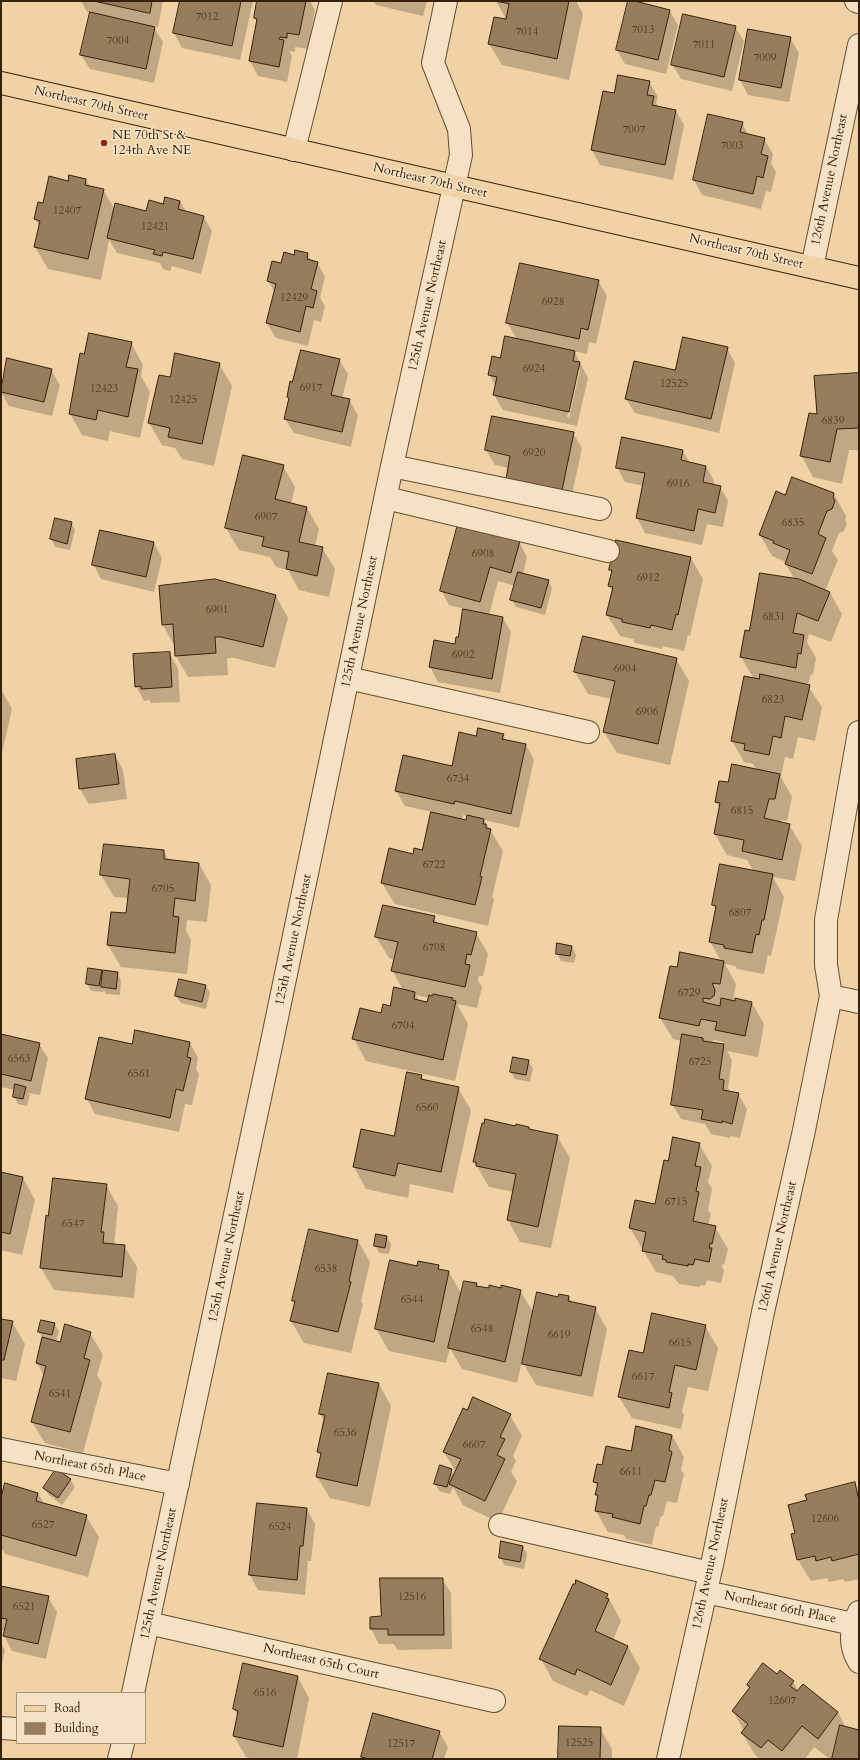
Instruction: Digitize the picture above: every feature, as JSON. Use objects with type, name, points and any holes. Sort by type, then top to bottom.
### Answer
[{"type":"main road","name":"Northeast 70th Street","points":[[1,83],[859,278]]},
{"type":"street","points":[[294,150],[331,1]]},
{"type":"street","name":"125th Avenue Northeast","points":[[133,1692],[392,466],[460,155],[459,129],[433,64],[446,1]]},
{"type":"street","name":"126th Avenue Northeast","points":[[812,267],[853,99],[859,45]]},
{"type":"street","points":[[392,466],[600,509]]},
{"type":"street","points":[[386,498],[608,551]]},
{"type":"street","points":[[348,678],[588,732]]},
{"type":"street","name":"126th Avenue Northeast","points":[[668,1759],[708,1582],[763,1312],[803,1134],[831,996],[826,965],[826,920],[859,732]]},
{"type":"street","points":[[831,996],[859,1002]]},
{"type":"street","name":"Northeast 65th Place","points":[[1,1449],[178,1484]]},
{"type":"street","name":"Northeast 66th Place","points":[[500,1526],[708,1582],[856,1618],[851,1640],[854,1654],[859,1662]]},
{"type":"street","name":"Northeast 65th Court","points":[[148,1623],[494,1701]]},
{"type":"street","points":[[1,1728],[16,1729]]},
{"type":"street","points":[[119,1759],[123,1744]]},
{"type":"building","points":[[94,1],[152,1],[150,13]]},
{"type":"building","points":[[180,1],[241,1],[232,46],[173,33]]},
{"type":"building","points":[[257,1],[306,1],[299,35],[287,33],[287,38],[280,37],[279,39],[284,40],[279,67],[249,61],[257,19],[254,18]]},
{"type":"building","points":[[495,1],[569,1],[557,59],[488,44],[494,17],[506,19],[509,4]]},
{"type":"building","points":[[628,1],[635,1],[670,10],[658,60],[616,50]]},
{"type":"building","points":[[90,12],[155,27],[146,69],[80,55]]},
{"type":"building","points":[[683,14],[736,26],[724,77],[671,65]]},
{"type":"building","points":[[748,29],[791,37],[781,88],[739,80]]},
{"type":"building","points":[[618,75],[650,81],[647,95],[654,96],[652,105],[676,110],[665,165],[591,150],[603,91],[614,93]]},
{"type":"building","points":[[708,114],[743,122],[740,132],[765,138],[761,154],[768,156],[763,178],[757,176],[753,194],[693,180]]},
{"type":"building","points":[[69,175],[86,179],[85,185],[104,189],[88,259],[34,247],[40,221],[34,219],[38,202],[43,203],[49,176],[68,181]]},
{"type":"building","points":[[165,197],[180,201],[178,209],[204,216],[193,259],[163,252],[162,256],[153,254],[155,250],[107,238],[115,203],[146,211],[149,200],[163,204]]},
{"type":"building","points":[[295,250],[308,253],[307,259],[318,262],[311,289],[317,291],[313,308],[306,306],[300,332],[266,323],[276,284],[267,281],[272,261],[281,263],[284,252],[294,255]]},
{"type":"building","points":[[520,263],[599,280],[588,330],[581,328],[579,339],[506,323]]},
{"type":"building","points":[[89,333],[132,342],[126,367],[138,369],[128,417],[98,410],[96,420],[69,414],[80,353],[84,354]]},
{"type":"building","points":[[505,336],[575,351],[573,361],[580,362],[569,412],[493,395],[497,377],[488,375],[492,356],[500,358]]},
{"type":"building","points":[[683,337],[728,347],[711,419],[625,399],[634,361],[675,370]]},
{"type":"building","points":[[301,350],[340,359],[331,395],[350,399],[342,432],[284,419],[289,398],[287,397],[290,381],[292,382]]},
{"type":"building","points":[[175,353],[220,363],[202,444],[168,437],[170,428],[148,423],[159,375],[170,377]]},
{"type":"building","points":[[7,358],[52,369],[44,402],[1,392]]},
{"type":"building","points":[[859,373],[859,428],[837,429],[830,462],[800,456],[809,413],[817,414],[814,376]]},
{"type":"building","points":[[492,416],[574,432],[562,490],[506,479],[510,456],[485,450]]},
{"type":"building","points":[[622,437],[683,450],[681,460],[706,466],[703,482],[721,486],[715,513],[698,509],[694,531],[636,518],[645,473],[616,468]]},
{"type":"building","points":[[243,455],[284,465],[275,499],[307,507],[299,542],[323,547],[317,576],[286,569],[289,552],[262,546],[264,537],[225,528]]},
{"type":"building","points":[[792,477],[834,493],[833,497],[835,501],[832,509],[827,511],[818,534],[826,538],[812,574],[785,564],[790,550],[759,535],[776,491],[785,495]]},
{"type":"building","points":[[55,518],[72,522],[67,544],[50,539]]},
{"type":"building","points":[[458,524],[520,541],[511,573],[490,567],[480,602],[440,591]]},
{"type":"building","points":[[100,530],[154,542],[146,577],[92,565]]},
{"type":"building","points":[[616,540],[691,557],[678,615],[676,614],[672,630],[651,625],[650,628],[622,622],[622,619],[606,615],[613,587],[608,586],[612,570],[609,570]]},
{"type":"building","points":[[518,572],[549,580],[541,608],[510,600]]},
{"type":"building","points":[[760,573],[799,579],[830,592],[818,621],[797,613],[793,633],[804,635],[801,654],[798,653],[796,668],[740,657],[745,630],[749,631]]},
{"type":"building","points":[[215,579],[276,595],[263,647],[221,637],[215,637],[216,653],[175,656],[173,624],[162,625],[159,586]]},
{"type":"building","points":[[463,609],[503,617],[492,679],[429,667],[434,640],[455,644],[456,637],[458,637]]},
{"type":"building","points":[[583,636],[677,658],[658,744],[603,732],[615,681],[574,672]]},
{"type":"building","points":[[170,652],[172,687],[141,689],[141,686],[135,687],[133,654]]},
{"type":"building","points":[[760,674],[810,685],[802,720],[785,716],[781,738],[773,736],[769,755],[744,750],[745,744],[731,741],[744,676],[759,679]]},
{"type":"building","points":[[478,728],[504,734],[502,739],[526,744],[511,814],[455,801],[454,804],[395,791],[403,755],[452,766],[459,732],[476,736]]},
{"type":"building","points":[[115,754],[119,784],[79,789],[76,759]]},
{"type":"building","points":[[732,764],[780,774],[775,799],[769,799],[764,818],[790,824],[782,860],[742,851],[744,840],[714,834],[720,803],[715,802],[719,781],[728,782]]},
{"type":"building","points":[[431,812],[466,820],[467,815],[484,819],[483,824],[486,824],[486,828],[491,829],[475,905],[381,883],[389,848],[413,854],[414,848],[422,850]]},
{"type":"building","points":[[104,844],[164,850],[164,859],[199,863],[195,901],[175,898],[173,916],[179,917],[175,953],[107,945],[111,912],[126,913],[130,879],[100,875]]},
{"type":"building","points":[[720,864],[773,874],[764,920],[762,920],[759,935],[756,934],[752,953],[724,948],[724,945],[709,942],[716,906],[712,905]]},
{"type":"building","points":[[383,905],[435,916],[433,922],[477,932],[471,955],[467,954],[465,964],[470,965],[465,987],[391,971],[398,942],[375,937]]},
{"type":"building","points":[[557,943],[572,946],[570,956],[556,954]]},
{"type":"building","points":[[680,952],[724,961],[720,984],[712,983],[715,990],[714,996],[710,999],[703,998],[703,1002],[720,1006],[721,998],[735,1001],[735,998],[752,1002],[745,1036],[715,1030],[717,1022],[701,1019],[699,1026],[659,1018],[670,966],[677,967]]},
{"type":"building","points":[[88,968],[102,970],[99,986],[86,984]]},
{"type":"building","points":[[103,970],[118,972],[116,989],[101,987]]},
{"type":"building","points":[[179,979],[206,985],[202,1002],[175,996]]},
{"type":"building","points":[[394,987],[415,992],[414,999],[427,1002],[429,995],[432,996],[433,994],[453,998],[452,1000],[456,1001],[443,1060],[352,1039],[360,1008],[381,1013],[383,1004],[390,1006]]},
{"type":"building","points":[[135,1030],[190,1042],[187,1057],[191,1058],[183,1091],[176,1089],[170,1118],[85,1099],[99,1037],[132,1044]]},
{"type":"building","points":[[1,1034],[40,1043],[31,1081],[1,1074]]},
{"type":"building","points":[[682,1034],[703,1038],[703,1041],[724,1044],[719,1079],[724,1080],[723,1090],[739,1093],[732,1124],[722,1121],[722,1123],[701,1119],[703,1110],[671,1105]]},
{"type":"building","points":[[513,1057],[529,1060],[526,1075],[510,1072]]},
{"type":"building","points":[[407,1072],[422,1075],[421,1079],[459,1087],[441,1172],[398,1163],[395,1176],[353,1167],[361,1129],[394,1136]]},
{"type":"building","points":[[15,1084],[26,1087],[23,1099],[13,1097]]},
{"type":"building","points":[[485,1119],[515,1126],[516,1124],[529,1127],[529,1129],[558,1135],[538,1227],[507,1220],[516,1174],[476,1166],[476,1162],[473,1162],[482,1123],[484,1123]]},
{"type":"building","points":[[673,1137],[700,1143],[695,1166],[701,1167],[696,1191],[699,1192],[693,1221],[716,1226],[712,1244],[710,1243],[709,1248],[712,1248],[709,1262],[695,1259],[693,1265],[688,1264],[688,1266],[666,1262],[666,1260],[662,1259],[663,1255],[642,1251],[646,1232],[629,1228],[635,1200],[655,1204],[664,1160],[668,1161]]},
{"type":"building","points":[[1,1172],[23,1177],[10,1234],[1,1232]]},
{"type":"building","points":[[53,1178],[107,1184],[101,1232],[104,1232],[103,1243],[125,1245],[122,1277],[40,1268],[46,1215],[48,1216]]},
{"type":"building","points":[[309,1229],[358,1240],[349,1281],[351,1282],[338,1332],[290,1321],[295,1301],[292,1301]]},
{"type":"building","points":[[376,1234],[387,1236],[385,1248],[374,1246]]},
{"type":"building","points":[[390,1260],[417,1266],[418,1261],[439,1265],[438,1269],[449,1271],[434,1342],[375,1329]]},
{"type":"building","points":[[464,1281],[477,1283],[476,1286],[489,1288],[489,1285],[501,1288],[501,1285],[521,1290],[505,1362],[448,1348]]},
{"type":"building","points":[[537,1292],[558,1297],[559,1294],[569,1296],[568,1301],[596,1307],[581,1376],[522,1364]]},
{"type":"building","points":[[652,1313],[706,1325],[696,1370],[675,1365],[669,1392],[672,1393],[669,1408],[618,1397],[629,1350],[643,1353]]},
{"type":"building","points":[[1,1319],[13,1321],[4,1360],[1,1360]]},
{"type":"building","points":[[41,1320],[55,1323],[52,1335],[38,1332]]},
{"type":"building","points":[[65,1324],[91,1332],[84,1358],[90,1360],[70,1432],[31,1422],[46,1366],[36,1363],[42,1337],[60,1342]]},
{"type":"building","points":[[328,1373],[379,1383],[357,1486],[316,1477],[321,1453],[317,1452],[325,1415],[319,1414]]},
{"type":"building","points":[[473,1397],[511,1414],[500,1437],[505,1439],[497,1455],[505,1459],[485,1501],[449,1484],[461,1459],[443,1452],[463,1408],[467,1410]]},
{"type":"building","points":[[636,1426],[672,1435],[669,1450],[672,1452],[665,1482],[655,1480],[651,1495],[649,1495],[646,1506],[644,1506],[640,1524],[612,1517],[613,1514],[595,1511],[598,1495],[595,1495],[598,1483],[593,1482],[597,1464],[602,1465],[606,1446],[631,1451]]},
{"type":"building","points":[[440,1465],[452,1469],[447,1487],[434,1484]]},
{"type":"building","points":[[56,1469],[71,1479],[58,1498],[43,1488]]},
{"type":"building","points":[[855,1482],[859,1501],[859,1554],[832,1561],[831,1557],[816,1561],[815,1556],[797,1560],[791,1534],[795,1533],[788,1505],[807,1500],[805,1495]]},
{"type":"building","points":[[5,1483],[38,1493],[36,1501],[87,1515],[76,1556],[1,1535],[1,1498]]},
{"type":"building","points":[[257,1503],[307,1508],[303,1546],[300,1546],[297,1580],[249,1575]]},
{"type":"building","points":[[501,1541],[523,1546],[520,1562],[499,1558]]},
{"type":"building","points":[[380,1578],[443,1578],[444,1635],[388,1635],[388,1629],[370,1629],[370,1617],[381,1616]]},
{"type":"building","points":[[576,1580],[608,1594],[606,1598],[609,1599],[595,1631],[628,1646],[611,1685],[577,1669],[575,1675],[539,1659]]},
{"type":"building","points":[[1,1586],[49,1596],[38,1644],[3,1636],[7,1619],[1,1618]]},
{"type":"building","points":[[243,1663],[298,1676],[283,1747],[233,1736],[238,1711],[233,1709]]},
{"type":"building","points":[[763,1663],[777,1674],[780,1670],[794,1681],[790,1686],[797,1691],[803,1684],[838,1712],[818,1739],[802,1726],[782,1751],[768,1740],[761,1748],[741,1733],[748,1724],[732,1711],[750,1687],[747,1685]]},
{"type":"building","points":[[373,1713],[440,1731],[432,1759],[369,1759],[361,1757]]},
{"type":"building","points":[[840,1725],[859,1730],[859,1759],[832,1759]]},
{"type":"building","points":[[559,1726],[601,1727],[600,1759],[558,1759]]},
{"type":"place","name":"NE 70th St & 124th Ave NE","points":[[104,143]]}]
